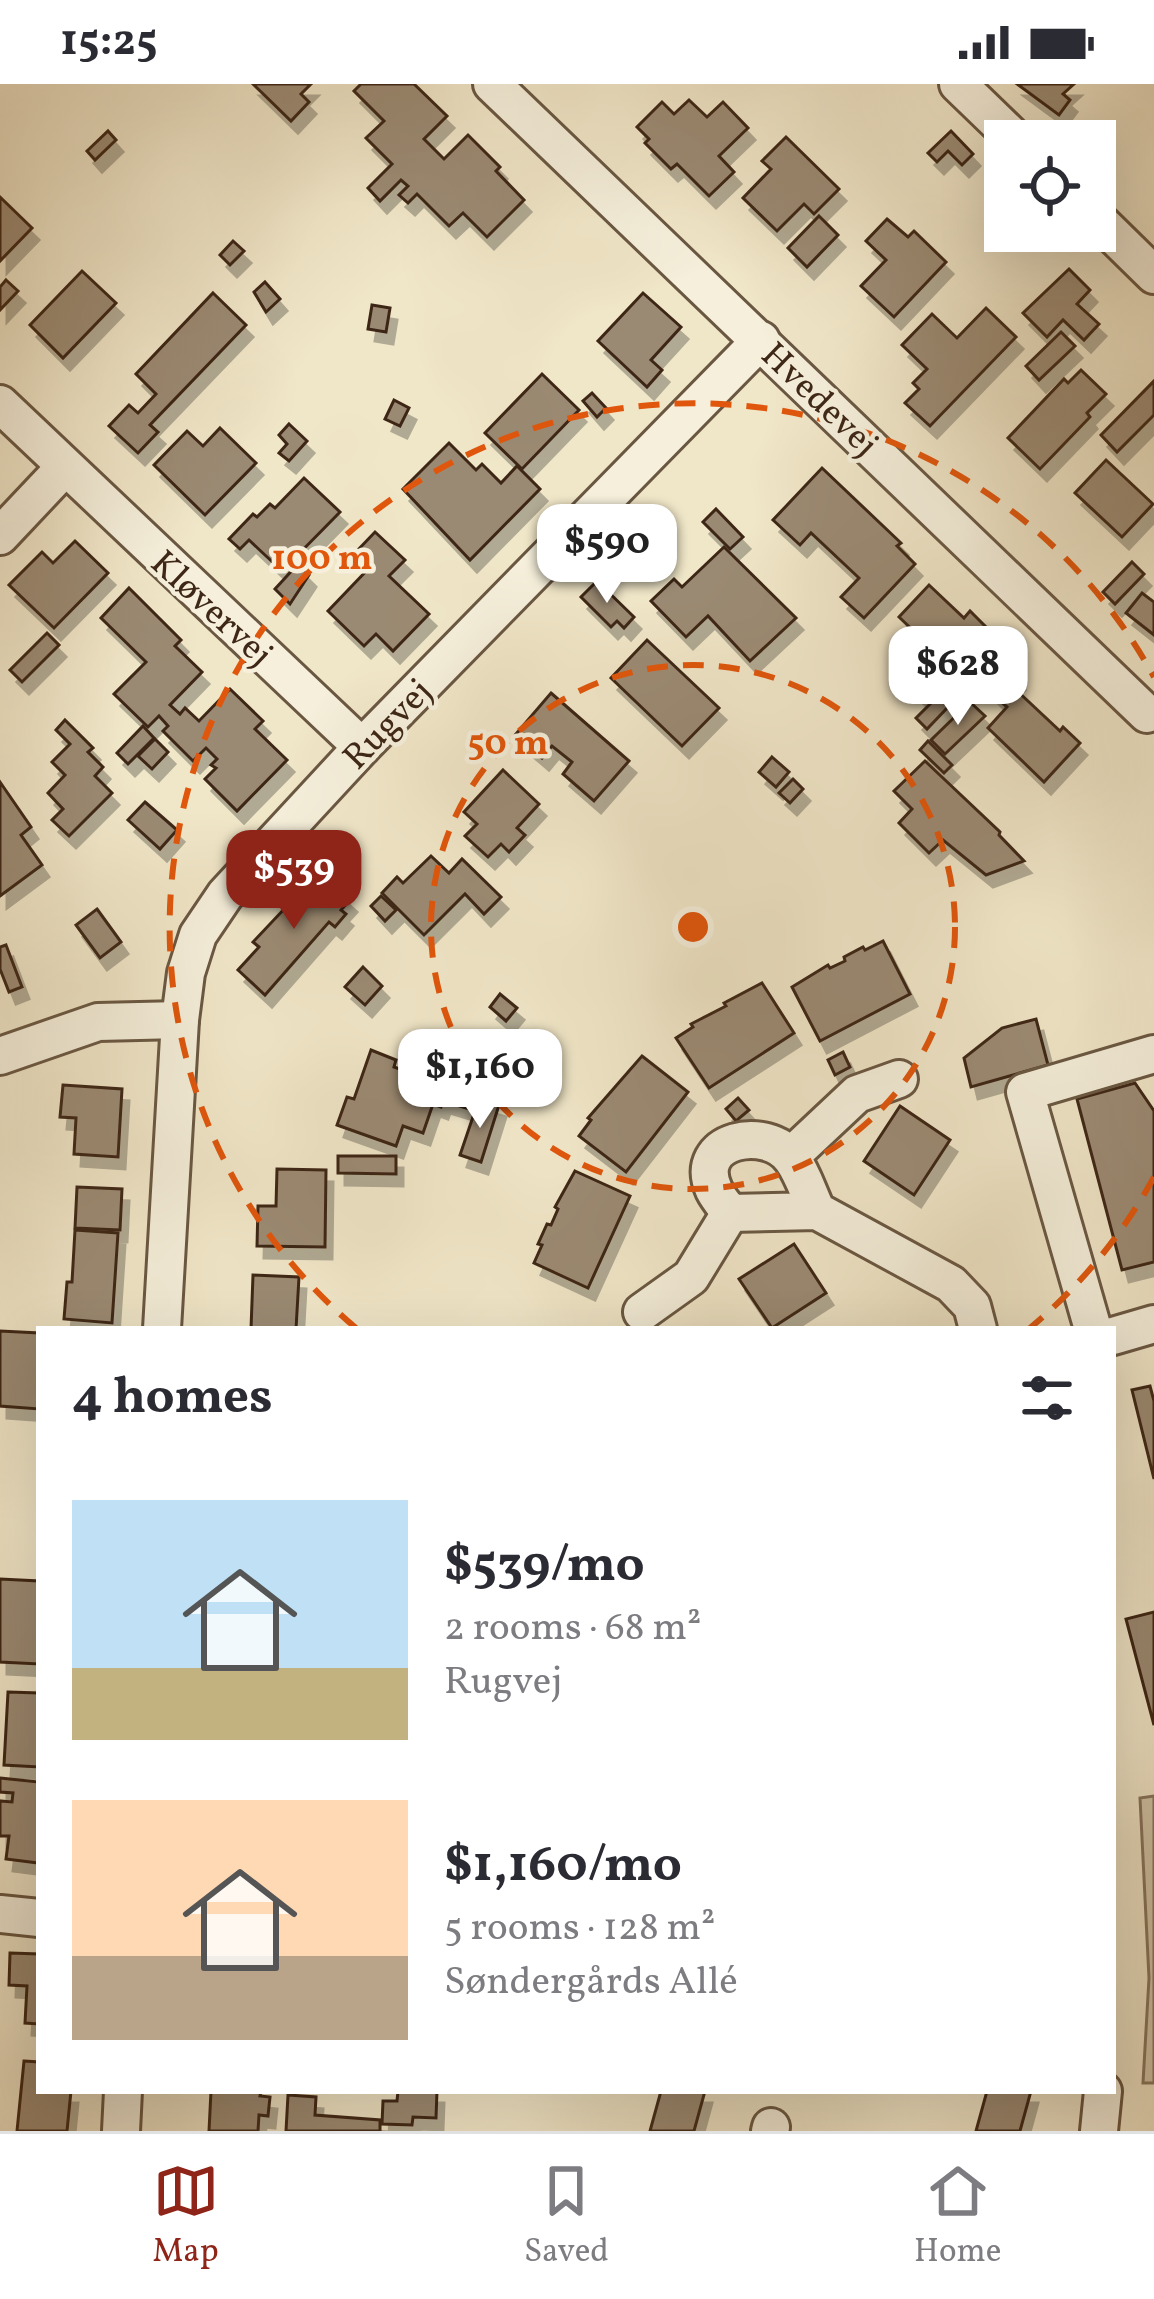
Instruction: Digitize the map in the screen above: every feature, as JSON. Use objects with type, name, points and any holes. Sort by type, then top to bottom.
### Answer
[{"type":"street","name":"Hvedevej","points":[[492,84],[1147,714]]},
{"type":"street","points":[[958,84],[995,120]]},
{"type":"street","points":[[1116,238],[1154,275]]},
{"type":"street","name":"Rugvej","points":[[162,1326],[180,1020],[186,973],[198,935],[225,895],[362,747],[761,340]]},
{"type":"street","name":"Kløvervej","points":[[0,404],[362,747]]},
{"type":"street","points":[[0,536],[64,467]]},
{"type":"street","points":[[0,1056],[98,1022],[180,1020]]},
{"type":"street","points":[[1093,1326],[1025,1092],[1154,1054]]},
{"type":"street","points":[[791,1156],[857,1094],[898,1079]]},
{"type":"street","points":[[730,1214],[712,1187],[712,1163],[723,1144],[736,1139],[764,1141],[791,1156],[817,1211]]},
{"type":"street","points":[[730,1214],[817,1211],[952,1284],[973,1306],[977,1326]]},
{"type":"street","points":[[642,1312],[691,1277],[730,1214]]},
{"type":"street","points":[[1116,1335],[1154,1324]]},
{"type":"street","points":[[0,1914],[36,1918]]},
{"type":"street","points":[[121,2131],[122,2094]]},
{"type":"street","points":[[1099,2131],[1103,2094]]},
{"type":"shaded area","points":[[1154,1796],[1154,2083],[1143,2083],[1149,1978],[1140,1798]]},
{"type":"building","points":[[253,84],[311,84],[301,94],[309,102],[291,121]]},
{"type":"building","points":[[361,84],[414,84],[447,116],[424,139],[444,159],[468,135],[524,200],[487,237],[463,213],[449,226],[417,194],[408,203],[399,195],[408,186],[401,180],[380,201],[368,188],[392,164],[366,138],[384,121],[354,91]]},
{"type":"building","points":[[1017,84],[1074,84],[1063,94],[1070,100],[1059,115]]},
{"type":"building","points":[[689,100],[707,117],[723,102],[748,128],[719,156],[734,172],[709,196],[677,164],[671,169],[645,143],[649,139],[637,127],[662,102],[674,114]]},
{"type":"building","points":[[108,131],[116,140],[95,160],[87,151]]},
{"type":"building","points":[[951,131],[973,154],[962,165],[948,151],[937,162],[928,153]]},
{"type":"building","points":[[786,137],[839,189],[814,214],[804,204],[777,231],[743,198],[771,169],[762,161]]},
{"type":"building","points":[[0,197],[32,228],[0,261]]},
{"type":"building","points":[[819,216],[838,235],[807,267],[788,248]]},
{"type":"building","points":[[887,219],[908,237],[914,231],[946,262],[894,317],[861,286],[886,260],[866,241]]},
{"type":"building","points":[[233,241],[244,251],[230,265],[220,255]]},
{"type":"building","points":[[1069,269],[1090,290],[1077,304],[1099,324],[1084,340],[1063,320],[1047,337],[1023,313]]},
{"type":"building","points":[[82,271],[116,303],[63,358],[30,325]]},
{"type":"building","points":[[6,280],[18,291],[0,310],[0,287]]},
{"type":"building","points":[[265,282],[280,299],[266,312],[254,292]]},
{"type":"building","points":[[213,293],[246,325],[150,425],[158,432],[138,453],[109,426],[129,405],[138,413],[156,394],[136,374]]},
{"type":"building","points":[[643,293],[681,327],[651,360],[662,370],[647,387],[598,341]]},
{"type":"building","points":[[372,305],[390,308],[386,332],[368,329]]},
{"type":"building","points":[[986,308],[1016,337],[930,426],[905,403],[919,389],[913,383],[927,369],[902,345],[932,314],[957,338]]},
{"type":"building","points":[[1061,332],[1075,346],[1039,380],[1026,366]]},
{"type":"building","points":[[1081,370],[1106,394],[1040,469],[1008,438],[1064,379],[1068,383]]},
{"type":"building","points":[[542,374],[579,410],[522,469],[485,433]]},
{"type":"building","points":[[1154,381],[1154,415],[1117,452],[1101,435]]},
{"type":"building","points":[[592,393],[606,408],[597,417],[583,401]]},
{"type":"building","points":[[394,400],[409,408],[400,426],[385,419]]},
{"type":"building","points":[[289,424],[307,441],[289,461],[279,453],[287,444],[279,435]]},
{"type":"building","points":[[220,428],[256,463],[205,515],[154,465],[187,431],[203,446]]},
{"type":"building","points":[[449,443],[476,470],[482,464],[501,483],[517,466],[540,489],[470,560],[403,489]]},
{"type":"building","points":[[1106,460],[1153,504],[1122,537],[1075,493]]},
{"type":"building","points":[[822,468],[901,543],[897,546],[915,564],[864,618],[841,597],[859,578],[811,533],[800,545],[773,520]]},
{"type":"building","points":[[304,478],[340,512],[282,571],[249,540],[240,549],[229,539],[253,514],[257,517],[270,504],[275,508]]},
{"type":"building","points":[[716,509],[743,537],[730,549],[703,522]]},
{"type":"building","points":[[375,532],[405,560],[389,576],[429,614],[393,651],[376,634],[364,646],[328,611],[371,566],[356,552]]},
{"type":"building","points":[[75,541],[108,573],[54,628],[9,585],[42,552],[53,563]]},
{"type":"building","points":[[724,547],[796,618],[750,661],[708,616],[686,637],[651,601],[674,579],[682,587]]},
{"type":"building","points":[[1132,562],[1144,574],[1115,604],[1103,592]]},
{"type":"building","points":[[298,564],[309,575],[290,604],[275,589]]},
{"type":"building","points":[[597,581],[634,617],[624,628],[617,621],[611,627],[581,597]]},
{"type":"building","points":[[929,585],[964,618],[970,611],[1002,650],[980,673],[965,659],[956,668],[971,683],[927,729],[916,718],[930,704],[917,692],[946,662],[899,617]]},
{"type":"building","points":[[129,588],[181,640],[175,646],[202,672],[170,705],[180,714],[185,708],[199,721],[230,689],[263,721],[255,729],[287,760],[237,811],[205,779],[216,768],[211,765],[217,759],[206,748],[193,761],[163,731],[168,726],[159,716],[148,727],[114,694],[146,662],[101,618]]},
{"type":"building","points":[[1142,593],[1154,602],[1154,635],[1126,613]]},
{"type":"building","points":[[47,633],[59,645],[22,682],[10,670]]},
{"type":"building","points":[[647,640],[719,708],[682,746],[611,678]]},
{"type":"building","points":[[1004,664],[1018,678],[998,698],[984,684]]},
{"type":"building","points":[[1013,687],[1060,731],[1063,727],[1080,743],[1044,782],[988,728],[1007,707],[1000,701]]},
{"type":"building","points":[[551,693],[629,761],[594,801],[563,774],[572,762],[552,746],[542,758],[515,735]]},
{"type":"building","points":[[970,702],[985,716],[945,754],[931,740]]},
{"type":"building","points":[[65,720],[93,748],[88,752],[103,767],[95,776],[112,793],[69,836],[52,820],[63,809],[48,793],[65,775],[52,762],[70,744],[56,730]]},
{"type":"building","points":[[143,726],[154,738],[128,764],[117,753]]},
{"type":"building","points":[[155,739],[168,752],[152,769],[138,756]]},
{"type":"building","points":[[928,741],[952,765],[944,773],[920,750]]},
{"type":"building","points":[[772,757],[789,772],[776,787],[759,772]]},
{"type":"building","points":[[925,761],[1024,861],[986,875],[943,840],[929,853],[899,823],[912,809],[894,791]]},
{"type":"building","points":[[503,770],[539,804],[517,828],[525,835],[509,852],[501,844],[488,857],[465,836],[477,824],[464,812]]},
{"type":"building","points":[[793,779],[803,789],[790,803],[779,793]]},
{"type":"building","points":[[0,782],[31,827],[21,835],[42,865],[0,896]]},
{"type":"building","points":[[145,802],[177,830],[160,849],[128,820]]},
{"type":"building","points":[[431,856],[449,873],[462,859],[501,897],[484,914],[465,894],[424,935],[382,893],[397,877],[403,883]]},
{"type":"building","points":[[319,872],[350,900],[341,910],[346,914],[335,927],[329,922],[265,995],[238,970],[259,947],[253,942]]},
{"type":"building","points":[[381,896],[396,910],[385,921],[371,906]]},
{"type":"building","points":[[97,909],[121,942],[100,958],[76,925]]},
{"type":"building","points":[[883,941],[910,994],[820,1041],[792,987],[863,947]]},
{"type":"building","points":[[6,945],[22,987],[9,992],[0,969],[0,947]]},
{"type":"building","points":[[363,967],[382,986],[365,1005],[345,987]]},
{"type":"building","points":[[762,983],[794,1033],[709,1088],[676,1038],[691,1024]]},
{"type":"building","points":[[500,994],[517,1008],[506,1021],[490,1007]]},
{"type":"building","points":[[1036,1019],[1048,1065],[971,1087],[964,1058],[1002,1028]]},
{"type":"building","points":[[371,1050],[396,1060],[394,1067],[474,1095],[469,1109],[443,1101],[441,1107],[433,1104],[423,1133],[403,1126],[396,1146],[337,1125],[347,1097],[354,1099]]},
{"type":"building","points":[[843,1052],[850,1067],[835,1075],[828,1060]]},
{"type":"building","points":[[642,1056],[688,1092],[626,1172],[579,1136],[588,1118]]},
{"type":"building","points":[[1135,1083],[1154,1111],[1154,1262],[1122,1270],[1077,1099]]},
{"type":"building","points":[[63,1085],[122,1089],[118,1157],[74,1154],[76,1118],[60,1117]]},
{"type":"building","points":[[738,1098],[749,1110],[736,1121],[726,1109]]},
{"type":"building","points":[[479,1099],[499,1105],[481,1162],[460,1155]]},
{"type":"building","points":[[900,1106],[950,1140],[914,1195],[864,1161]]},
{"type":"building","points":[[338,1156],[396,1156],[396,1174],[338,1173]]},
{"type":"building","points":[[277,1169],[326,1170],[325,1247],[257,1246],[258,1206],[276,1206]]},
{"type":"building","points":[[575,1171],[630,1196],[588,1288],[534,1263],[542,1245],[538,1244]]},
{"type":"building","points":[[77,1187],[122,1189],[120,1230],[75,1228]]},
{"type":"building","points":[[75,1230],[118,1233],[112,1323],[64,1319]]},
{"type":"building","points":[[794,1244],[826,1293],[771,1326],[739,1279]]},
{"type":"building","points":[[253,1275],[299,1277],[296,1326],[251,1326]]},
{"type":"building","points":[[0,1331],[36,1333],[36,1409],[0,1406]]},
{"type":"building","points":[[1150,1386],[1154,1401],[1154,1479],[1132,1390]]},
{"type":"building","points":[[0,1579],[36,1581],[36,1664],[0,1662]]},
{"type":"building","points":[[1154,1612],[1154,1725],[1126,1619]]},
{"type":"building","points":[[8,1692],[36,1693],[36,1767],[4,1765]]},
{"type":"building","points":[[0,1778],[36,1782],[36,1863],[6,1859],[9,1836],[0,1836],[0,1801],[12,1802],[13,1793],[0,1792]]},
{"type":"building","points":[[10,1953],[36,1954],[36,2024],[25,2023],[27,1986],[9,1985]]},
{"type":"building","points":[[24,2061],[36,2062],[36,2094],[71,2094],[67,2131],[17,2131]]},
{"type":"building","points":[[211,2094],[270,2097],[268,2116],[259,2115],[258,2131],[209,2131]]},
{"type":"building","points":[[398,2094],[437,2094],[436,2118],[413,2117],[412,2125],[382,2124],[383,2101],[397,2101]]},
{"type":"building","points":[[660,2094],[704,2094],[694,2131],[650,2131]]},
{"type":"building","points":[[986,2094],[1030,2094],[1020,2131],[976,2131]]},
{"type":"building","points":[[288,2095],[316,2097],[315,2115],[380,2120],[380,2131],[286,2131]]}]
